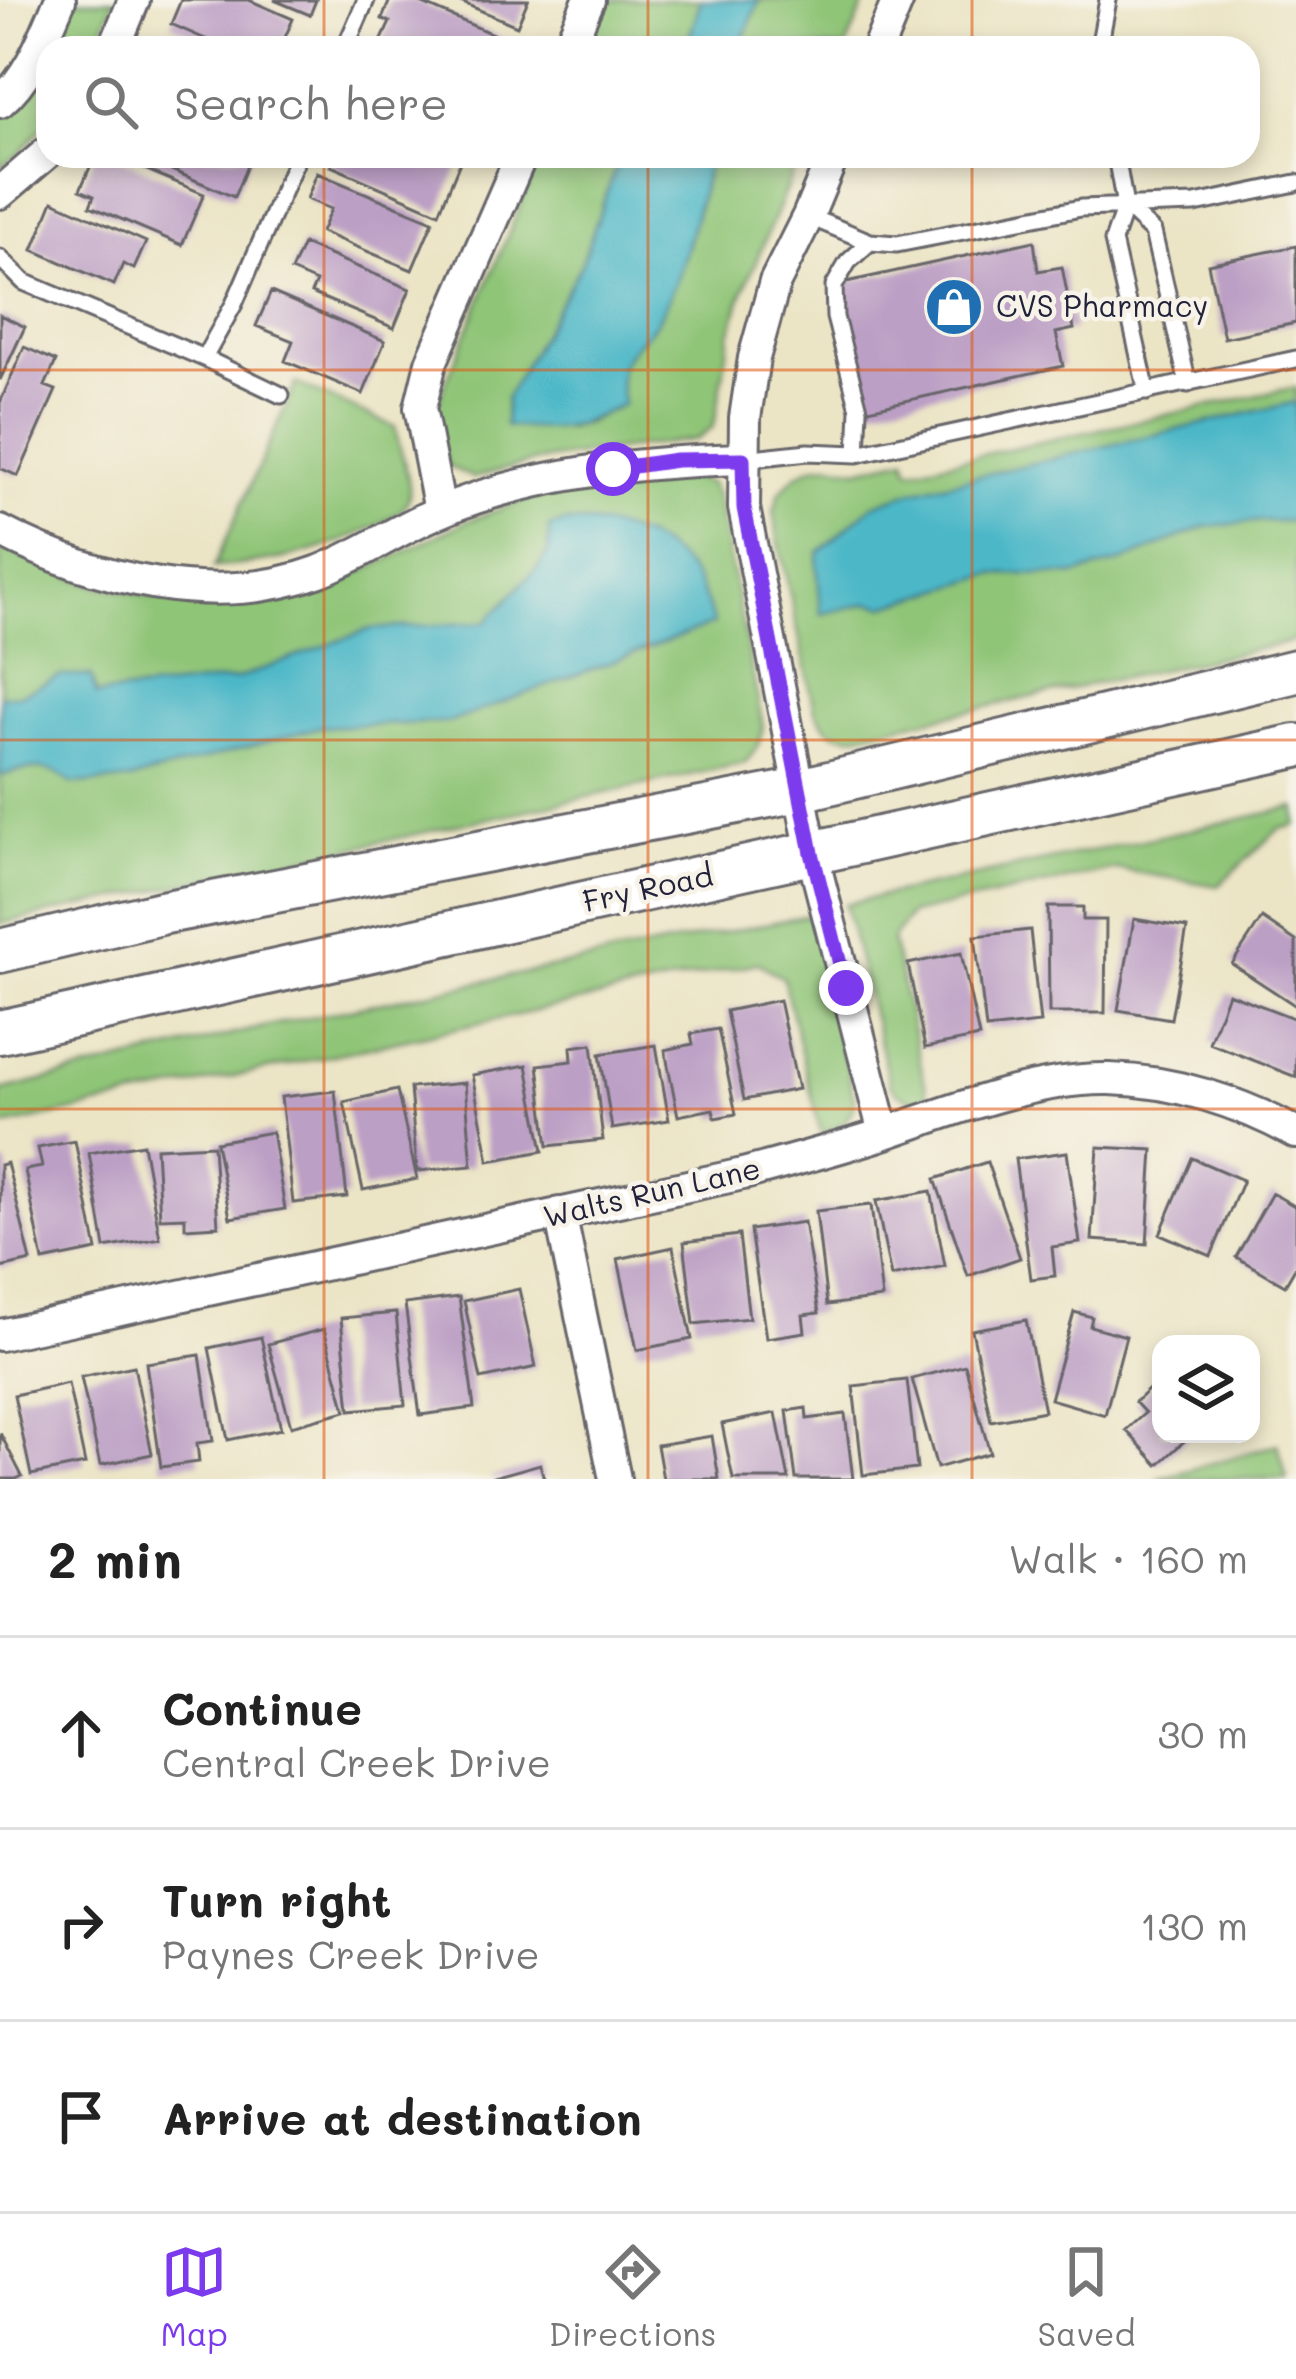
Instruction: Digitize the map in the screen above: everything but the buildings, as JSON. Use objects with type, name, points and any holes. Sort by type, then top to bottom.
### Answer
[{"type":"main road","points":[[0,951],[161,913],[800,790],[1296,671]]},
{"type":"main road","name":"Fry Road","points":[[0,1032],[1296,746]]},
{"type":"street","points":[[44,36],[60,0]]},
{"type":"street","points":[[118,36],[134,0]]},
{"type":"street","points":[[573,36],[589,0]]},
{"type":"street","points":[[883,36],[898,0]]},
{"type":"street","points":[[0,102],[36,54]]},
{"type":"street","points":[[0,194],[36,162]]},
{"type":"street","points":[[440,511],[420,408],[431,363],[516,168]]},
{"type":"street","points":[[828,168],[776,282],[754,358],[745,418],[744,508],[812,853],[884,1133]]},
{"type":"street","points":[[0,531],[100,572],[146,582],[241,586],[313,573],[440,511],[522,485],[676,460],[743,459]]},
{"type":"street","name":"Walts Run Lane","points":[[0,1335],[743,1174],[1040,1086],[1109,1079],[1189,1090],[1257,1112],[1296,1133]]},
{"type":"street","points":[[560,1214],[615,1479]]},
{"type":"lane","points":[[350,36],[365,0]]},
{"type":"lane","points":[[1101,36],[1108,0]]},
{"type":"lane","points":[[205,358],[234,304],[293,168]]},
{"type":"lane","points":[[1117,168],[1125,206],[1113,241],[1147,392]]},
{"type":"lane","points":[[808,216],[870,242],[897,244],[1081,208],[1195,204],[1296,183]]},
{"type":"lane","points":[[1125,206],[1153,232],[1188,383]]},
{"type":"lane","points":[[857,454],[859,410],[835,317],[834,286],[848,262],[870,242]]},
{"type":"lane","points":[[0,258],[24,282],[281,395]]},
{"type":"lane","points":[[743,459],[835,451],[857,454],[1296,359]]},
{"type":"green space","points":[[71,0],[115,0],[98,36],[54,36]]},
{"type":"green space","points":[[608,0],[701,0],[690,36],[592,36]]},
{"type":"green space","points":[[759,0],[866,0],[851,36],[745,36]]},
{"type":"green space","points":[[36,66],[36,135],[0,168],[0,115]]},
{"type":"green space","points":[[536,168],[616,168],[581,265],[507,398],[566,429],[623,404],[621,367],[669,297],[707,168],[795,168],[741,297],[712,428],[697,439],[537,461],[473,478],[448,466],[435,408]]},
{"type":"green space","points":[[296,383],[395,427],[408,500],[392,517],[340,542],[278,559],[214,567]]},
{"type":"green space","points":[[1296,387],[1296,641],[854,735],[834,733],[822,722],[815,710],[774,511],[780,492],[797,475],[814,466],[858,469],[906,458],[910,470]]},
{"type":"green space","points":[[688,476],[709,483],[716,494],[763,726],[757,746],[744,763],[0,924],[0,547],[92,585],[160,598],[300,591],[362,572],[467,521],[529,499]]},
{"type":"green space","points":[[1296,807],[1296,825],[1279,829],[1218,886],[1116,869],[910,914],[892,939],[929,1101],[908,1098],[890,1085],[845,904]]},
{"type":"green space","points":[[809,915],[855,1102],[843,1123],[821,1133],[783,978],[758,963],[0,1127],[0,1091],[276,1024]]},
{"type":"green space","points":[[1278,1444],[1287,1479],[1157,1479]]},
{"type":"water","points":[[701,0],[759,0],[745,36],[690,36]]},
{"type":"water","points":[[616,168],[707,168],[669,297],[621,367],[623,404],[567,427],[505,426],[506,398],[581,265]]},
{"type":"water","points":[[1296,402],[1296,521],[1204,527],[1124,561],[1075,575],[992,574],[886,606],[868,603],[821,614],[819,552],[873,505],[913,491]]},
{"type":"water","points":[[567,522],[621,529],[670,552],[695,579],[714,624],[450,722],[319,727],[131,780],[72,784],[56,773],[38,769],[0,776],[0,696],[21,694],[60,676],[91,676],[96,695],[237,679],[370,629],[486,622],[548,552],[549,527]]},
{"type":"place","name":"CVS Pharmacy","points":[[954,307]]},
{"type":"route","points":[[613,469],[676,460],[743,459],[744,508],[812,853],[846,988]]}]
